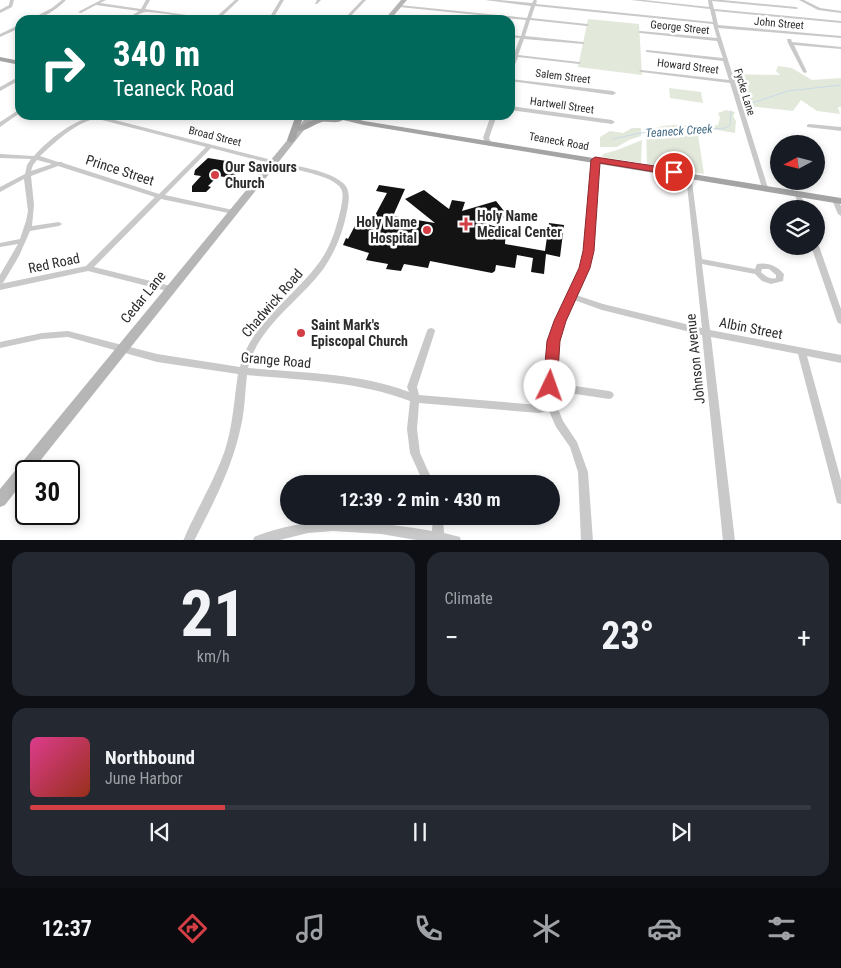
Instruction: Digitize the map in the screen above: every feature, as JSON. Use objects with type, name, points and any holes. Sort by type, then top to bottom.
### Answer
[{"type":"main road","points":[[391,15],[404,0]]},
{"type":"main road","points":[[1,60],[15,62]]},
{"type":"main road","points":[[291,140],[298,120]]},
{"type":"main road","name":"Cedar Lane","points":[[0,500],[308,120]]},
{"type":"main road","points":[[301,129],[321,120],[346,120]]},
{"type":"main road","name":"Teaneck Road","points":[[346,120],[688,174],[798,196],[838,201]]},
{"type":"street","points":[[0,12],[11,6],[12,0]]},
{"type":"street","points":[[40,15],[64,0]]},
{"type":"street","points":[[80,12],[104,0]]},
{"type":"street","points":[[135,15],[142,11],[148,0]]},
{"type":"street","points":[[227,0],[237,1]]},
{"type":"street","points":[[273,15],[282,0]]},
{"type":"street","points":[[350,15],[364,0]]},
{"type":"street","name":"John Street","points":[[487,0],[534,2],[785,33],[841,37]]},
{"type":"street","points":[[632,0],[841,22]]},
{"type":"street","points":[[710,0],[796,8]]},
{"type":"street","name":"Fycke Lane","points":[[710,0],[719,40],[765,188]]},
{"type":"street","points":[[801,0],[819,9],[841,12]]},
{"type":"street","points":[[221,15],[237,1]]},
{"type":"street","points":[[515,51],[534,2]]},
{"type":"street","points":[[95,4],[170,15]]},
{"type":"street","points":[[399,6],[482,15]]},
{"type":"street","points":[[515,19],[587,25]]},
{"type":"street","points":[[0,36],[15,28]]},
{"type":"street","name":"George Street","points":[[640,32],[719,40]]},
{"type":"street","points":[[785,33],[805,72]]},
{"type":"street","points":[[515,36],[583,43]]},
{"type":"street","points":[[790,43],[841,48]]},
{"type":"street","points":[[647,51],[725,60]]},
{"type":"street","points":[[515,55],[579,63]]},
{"type":"street","name":"Howard Street","points":[[641,71],[732,82]]},
{"type":"street","points":[[0,89],[15,81]]},
{"type":"street","name":"Salem Street","points":[[515,81],[613,93]]},
{"type":"street","name":"Hartwell Street","points":[[515,109],[612,122]]},
{"type":"street","points":[[0,125],[15,114]]},
{"type":"street","name":"Broad Street","points":[[36,157],[46,147],[86,120]]},
{"type":"street","name":"Broad Street","points":[[110,120],[273,163]]},
{"type":"street","points":[[488,142],[486,138],[492,120]]},
{"type":"street","points":[[809,126],[841,129]]},
{"type":"street","points":[[88,268],[211,146]]},
{"type":"street","name":"Prince Street","points":[[0,156],[36,157],[160,196],[233,212]]},
{"type":"street","points":[[0,281],[23,241],[27,229],[31,211],[27,175],[31,162],[36,157]]},
{"type":"street","points":[[587,540],[583,472],[574,445],[559,424],[552,406],[550,386],[553,341],[571,296],[585,268],[595,160]]},
{"type":"street","points":[[0,190],[27,175],[60,163]]},
{"type":"street","name":"Chadwick Road","points":[[188,540],[213,490],[234,436],[239,412],[242,371],[246,357],[257,338],[321,267],[336,241],[342,220],[346,193],[339,182],[329,177],[273,163]]},
{"type":"street","name":"Johnson Avenue","points":[[688,174],[729,540]]},
{"type":"street","points":[[798,196],[800,200]]},
{"type":"street","points":[[838,201],[841,214]]},
{"type":"street","points":[[27,229],[59,224]]},
{"type":"street","points":[[0,245],[23,241]]},
{"type":"street","points":[[819,255],[841,320]]},
{"type":"street","points":[[698,261],[757,272]]},
{"type":"street","name":"Red Road","points":[[0,286],[88,268],[171,288]]},
{"type":"street","name":"Albin Street","points":[[571,296],[602,307],[707,333],[841,359]]},
{"type":"street","points":[[425,475],[415,453],[412,429],[415,399],[412,387],[431,331]]},
{"type":"street","name":"Grange Road","points":[[0,345],[42,336],[66,334],[157,358],[242,371],[350,381],[400,393],[415,399],[539,409],[552,406]]},
{"type":"street","points":[[801,351],[841,499]]},
{"type":"street","points":[[550,386],[609,395]]},
{"type":"street","points":[[258,540],[294,531],[332,525],[386,528],[438,539],[456,540]]},
{"type":"street","points":[[438,525],[438,539]]},
{"type":"shaded area","points":[[588,19],[639,24],[642,75],[578,67]]},
{"type":"shaded area","points":[[778,66],[792,68],[812,80],[841,78],[841,107],[838,107],[840,114],[817,111],[801,100],[793,111],[739,105],[729,74],[780,75],[776,71]]},
{"type":"shaded area","points":[[669,88],[701,92],[703,103],[670,98]]},
{"type":"shaded area","points":[[726,110],[735,112],[733,116],[736,121],[735,133],[712,129],[694,130],[691,134],[698,135],[704,174],[647,165],[646,128],[657,129],[658,127],[674,125],[718,125],[720,118],[718,113]]},
{"type":"shaded area","points":[[632,128],[641,128],[641,136],[617,147],[600,147],[600,137],[610,131],[623,133]]},
{"type":"shaded area","points":[[642,140],[641,163],[602,157],[603,154]]},
{"type":"building","name":"Our Saviours Church","points":[[208,158],[245,164],[232,178],[218,176],[208,186],[211,187],[206,192],[192,192],[192,186],[201,176],[194,175],[195,170]]},
{"type":"building","name":"Holy Name Hospital","points":[[379,185],[405,189],[393,216],[435,223],[405,199],[424,190],[449,209],[452,200],[465,202],[462,211],[496,201],[508,216],[484,223],[506,230],[505,244],[545,251],[549,223],[564,225],[560,257],[546,254],[544,274],[531,272],[533,258],[517,255],[515,268],[496,265],[495,271],[492,273],[430,261],[428,268],[404,264],[401,271],[386,269],[388,264],[366,260],[369,253],[343,245],[360,216],[373,219],[387,193],[376,191]]},
{"type":"waterway","name":"Teaneck Creek","points":[[743,106],[788,91],[841,85]]},
{"type":"waterway","name":"Teaneck Creek","points":[[613,139],[640,133],[726,128],[730,125],[731,111]]},
{"type":"place","name":"Our Saviours Church","points":[[215,175]]},
{"type":"place","name":"Holy Name Medical Center","points":[[466,224]]},
{"type":"place","name":"Holy Name Hospital","points":[[427,230]]},
{"type":"place","name":"Saint Mark's Episcopal Church","points":[[301,333]]},
{"type":"route","points":[[550,386],[553,341],[560,321],[585,268],[595,160],[674,172]]}]
